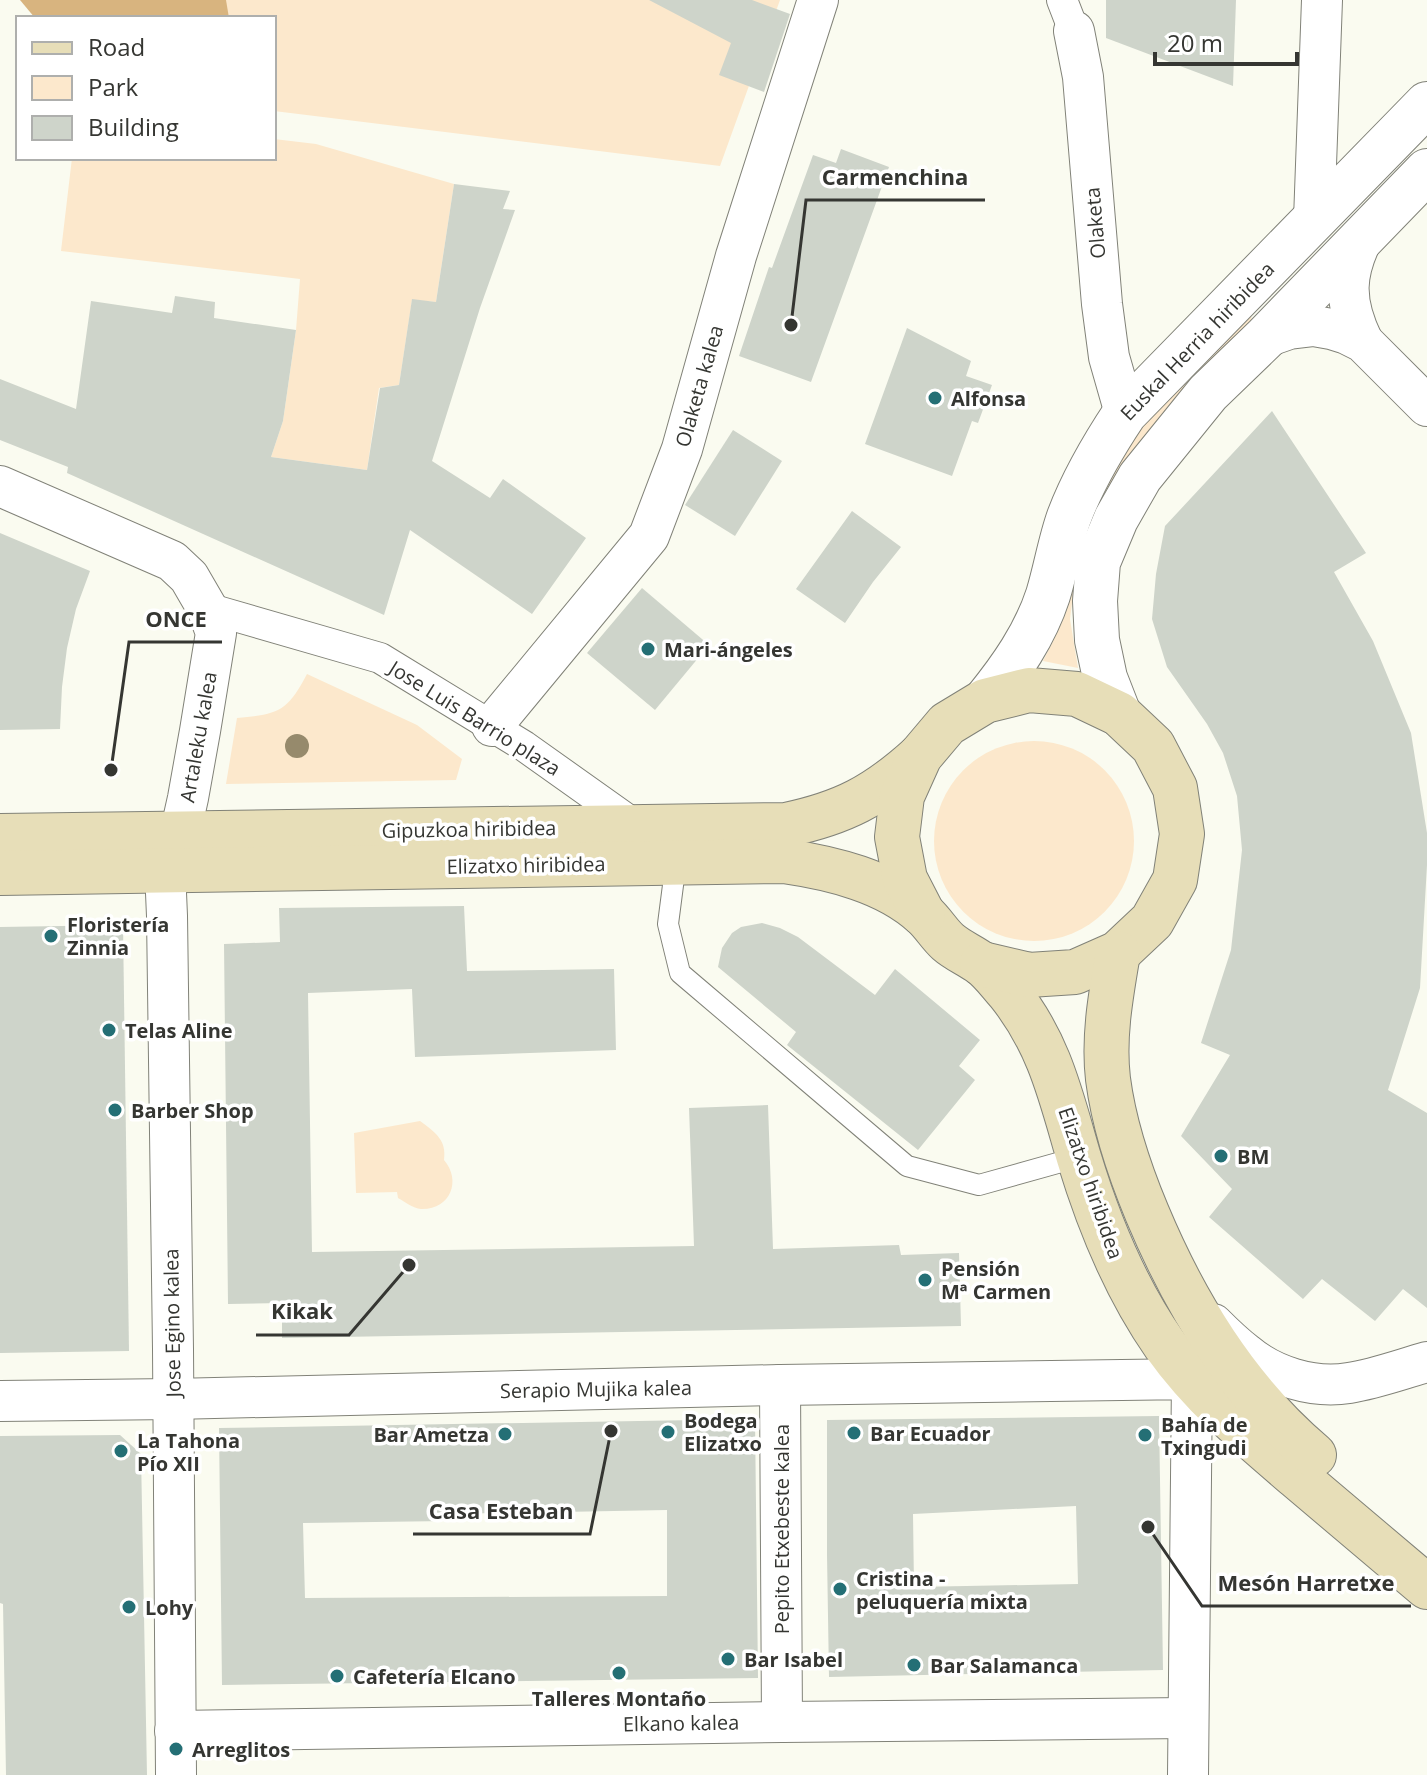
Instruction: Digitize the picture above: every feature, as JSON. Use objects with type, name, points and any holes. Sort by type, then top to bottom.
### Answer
[{"type":"main road","name":"Elizatxo hiribidea","points":[[982,964],[1029,975],[1075,972],[1118,953],[1152,921],[1175,880],[1182,834],[1175,788],[1153,746],[1119,714],[1077,694],[1029,690],[985,701],[947,724],[920,756],[902,796],[897,837],[905,879],[923,914],[949,943],[982,964],[1009,994],[1032,1027],[1050,1062],[1093,1201],[1123,1274],[1165,1345],[1192,1379],[1250,1438],[1427,1587]]},
{"type":"main road","name":"Gipuzkoa hiribidea","points":[[0,873],[172,852],[638,827],[786,825],[820,818],[852,805],[877,792],[920,756]]},
{"type":"main road","name":"Gipuzkoa hiribidea","points":[[0,836],[172,852]]},
{"type":"main road","name":"Elizatxo hiribidea","points":[[172,852],[676,862],[784,861],[821,866],[857,877],[891,893],[923,914]]},
{"type":"main road","name":"Elizatxo hiribidea","points":[[1118,953],[1106,1045],[1114,1114],[1134,1180],[1160,1243],[1191,1305],[1229,1363],[1272,1416],[1427,1548]]},
{"type":"street","name":"Olaketa kalea","points":[[492,726],[649,536],[682,449],[736,256],[818,0]]},
{"type":"street","points":[[1314,220],[1322,0]]},
{"type":"street","name":"Olaketa","points":[[1070,10],[1083,77],[1107,344],[1125,413]]},
{"type":"street","name":"Euskal Herria hiribidea","points":[[985,701],[1032,635],[1048,596],[1069,518],[1103,446],[1125,413],[1427,104]]},
{"type":"street","points":[[1119,714],[1105,678],[1097,640],[1095,601],[1098,562],[1116,519],[1140,477],[1208,393],[1427,171]]},
{"type":"street","points":[[1365,233],[1349,269],[1350,307],[1355,325],[1363,342],[1427,406]]},
{"type":"street","points":[[1266,337],[1289,329],[1314,326],[1331,329],[1363,342]]},
{"type":"street","name":"Artaleku kalea","points":[[0,486],[172,561],[189,577],[207,608],[216,633],[200,731],[172,852]]},
{"type":"street","name":"Jose Luis Barrio plaza","points":[[207,608],[380,658],[524,746],[638,827]]},
{"type":"street","name":"Jose Egino kalea","points":[[172,852],[167,916],[176,1775]]},
{"type":"street","points":[[1191,1305],[1246,1355],[1276,1373],[1309,1382],[1328,1385],[1350,1383],[1427,1362]]},
{"type":"street","points":[[1188,1775],[1192,1379]]},
{"type":"street","name":"Serapio Mujika kalea","points":[[0,1401],[1192,1379]]},
{"type":"street","name":"Pepito Etxebeste kalea","points":[[780,1385],[782,1722]]},
{"type":"street","name":"Elkano kalea","points":[[175,1731],[1187,1718]]},
{"type":"lane","points":[[676,862],[668,924],[680,973],[907,1166],[979,1185],[1079,1157]]},
{"type":"green space","points":[[126,0],[780,0],[720,166],[276,111],[276,16],[146,16]]},
{"type":"green space","points":[[276,139],[316,144],[454,184],[436,302],[412,300],[399,385],[379,388],[367,470],[271,457],[283,421],[300,279],[61,251],[72,160],[276,160]]},
{"type":"green space","points":[[1250,301],[1252,325],[1088,533],[1087,520],[1125,451],[1158,405]]},
{"type":"green space","points":[[1073,582],[1070,619],[1078,668],[1043,661]]},
{"type":"green space","points":[[307,674],[417,725],[462,759],[456,780],[226,784],[237,718],[280,709],[294,696]]},
{"type":"green space","points":[[1034,741],[1072,749],[1105,770],[1126,803],[1134,841],[1126,879],[1105,912],[1072,933],[1034,941],[996,933],[963,912],[942,879],[934,841],[942,803],[963,770],[996,749]]},
{"type":"green space","points":[[420,1121],[435,1133],[444,1147],[444,1160],[452,1177],[446,1199],[439,1205],[421,1209],[398,1198],[397,1192],[356,1193],[354,1133]]},
{"type":"shaded area","points":[[20,0],[226,0],[229,16],[33,16]]},
{"type":"building","points":[[649,0],[752,0],[790,14],[764,92],[719,75],[731,43]]},
{"type":"building","points":[[1106,0],[1236,0],[1233,86],[1106,38]]},
{"type":"building","points":[[841,149],[889,167],[811,382],[739,356],[769,267],[772,268],[813,155],[836,163]]},
{"type":"building","points":[[454,184],[510,191],[503,209],[515,210],[480,308],[432,461],[490,498],[503,479],[586,538],[532,614],[410,530],[384,615],[67,473],[68,467],[0,440],[0,379],[76,409],[91,301],[172,313],[175,296],[215,302],[214,318],[296,330],[283,421],[271,457],[367,470],[380,388],[399,385],[412,299],[436,302]]},
{"type":"building","name":"Alfonsa","points":[[907,328],[971,361],[966,376],[992,385],[978,423],[972,421],[952,476],[865,444]]},
{"type":"building","points":[[1272,411],[1366,553],[1334,572],[1373,641],[1411,733],[1427,833],[1420,988],[1388,1090],[1427,1113],[1427,1308],[1403,1289],[1375,1321],[1322,1279],[1303,1299],[1209,1217],[1232,1189],[1181,1136],[1230,1055],[1201,1043],[1231,950],[1242,850],[1237,796],[1223,753],[1207,724],[1167,667],[1152,619],[1156,574],[1165,526]]},
{"type":"building","points":[[733,430],[782,461],[735,536],[685,505]]},
{"type":"building","points":[[852,511],[901,547],[845,623],[796,589]]},
{"type":"building","points":[[0,533],[90,571],[76,609],[67,648],[60,729],[0,730]]},
{"type":"building","name":"Mari-ángeles","points":[[642,588],[709,645],[655,710],[587,653]]},
{"type":"building","points":[[464,906],[467,971],[614,969],[616,1050],[415,1057],[412,989],[308,993],[312,1252],[694,1246],[689,1108],[768,1105],[773,1249],[899,1245],[901,1255],[959,1253],[961,1326],[282,1338],[282,1303],[228,1304],[224,944],[280,942],[279,908]]},
{"type":"building","points":[[762,923],[798,937],[875,995],[895,969],[980,1040],[959,1066],[975,1080],[918,1150],[787,1045],[796,1032],[718,967],[722,948],[732,933],[741,927]]},
{"type":"building","points":[[123,925],[129,1351],[0,1353],[0,927]]},
{"type":"building","points":[[1159,1416],[1163,1670],[829,1677],[827,1420]],"holes":[[[1076,1506],[1078,1584],[914,1587],[913,1514]]]},
{"type":"building","points":[[755,1419],[758,1678],[222,1685],[219,1428]],"holes":[[[667,1510],[667,1596],[305,1598],[303,1523],[447,1521],[447,1514]]]},
{"type":"building","points":[[120,1435],[141,1454],[147,1775],[6,1775],[3,1604],[0,1603],[0,1436]]},
{"type":"place","name":"Carmenchina","points":[[791,325]]},
{"type":"place","name":"Alfonsa","points":[[935,398]]},
{"type":"place","name":"Mari-ángeles","points":[[648,649]]},
{"type":"place","name":"ONCE","points":[[111,770]]},
{"type":"place","name":"Floristería Zinnia","points":[[51,936]]},
{"type":"place","name":"Telas Aline","points":[[109,1030]]},
{"type":"place","name":"Barber Shop","points":[[115,1110]]},
{"type":"place","name":"BM","points":[[1221,1156]]},
{"type":"place","name":"Kikak","points":[[409,1265]]},
{"type":"place","name":"Pensión Mª Carmen","points":[[925,1280]]},
{"type":"place","name":"Casa Esteban","points":[[611,1431]]},
{"type":"place","name":"Bodega Elizatxo","points":[[668,1432]]},
{"type":"place","name":"Bar Ecuador","points":[[854,1433]]},
{"type":"place","name":"Bar Ametza","points":[[505,1434]]},
{"type":"place","name":"Bahía de Txingudi","points":[[1145,1435]]},
{"type":"place","name":"La Tahona Pío XII","points":[[121,1451]]},
{"type":"place","name":"Mesón Harretxe","points":[[1148,1527]]},
{"type":"place","name":"Cristina - peluquería mixta","points":[[840,1589]]},
{"type":"place","name":"Lohy","points":[[129,1607]]},
{"type":"place","name":"Bar Isabel","points":[[728,1659]]},
{"type":"place","name":"Bar Salamanca","points":[[914,1665]]},
{"type":"place","name":"Talleres Montaño","points":[[619,1673]]},
{"type":"place","name":"Cafetería Elcano","points":[[337,1676]]},
{"type":"place","name":"Arreglitos","points":[[176,1749]]}]
